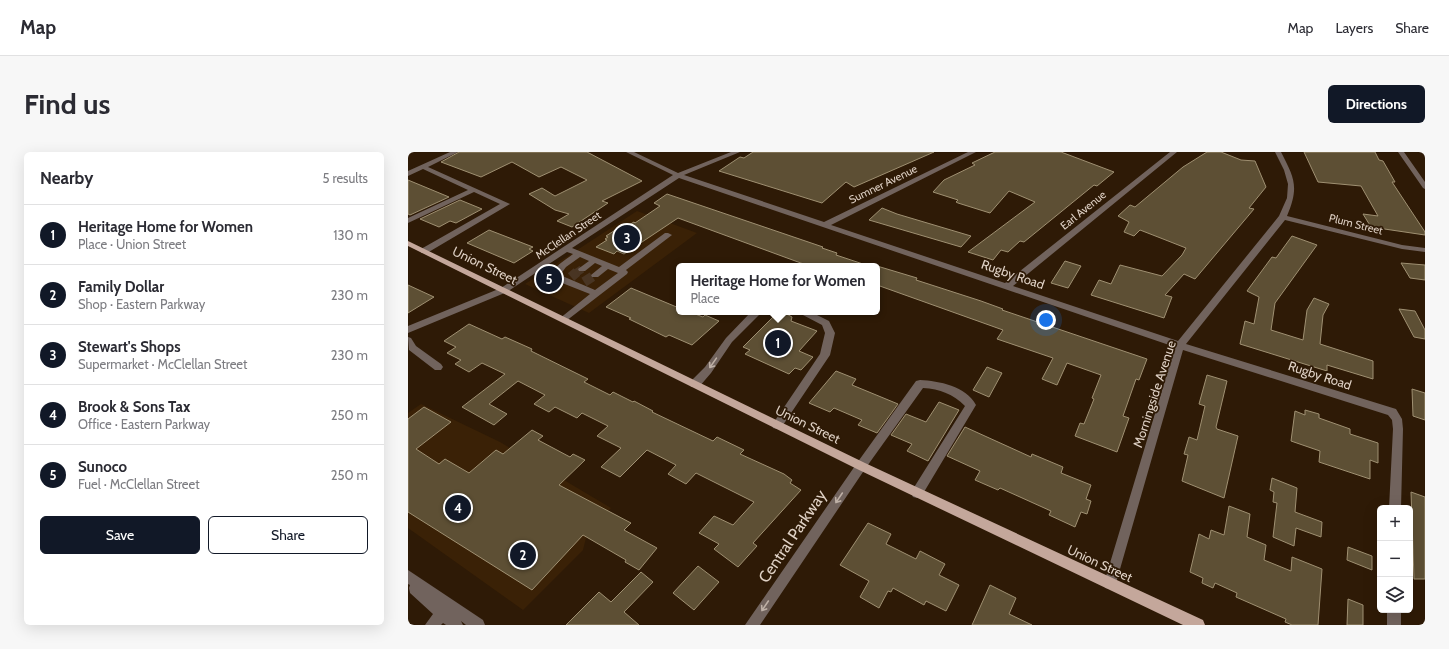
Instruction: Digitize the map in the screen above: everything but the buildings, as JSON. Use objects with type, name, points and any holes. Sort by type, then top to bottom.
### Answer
[{"type":"main road","name":"Union Street","points":[[408,243],[776,425],[1198,625]]},
{"type":"street","points":[[408,174],[455,152]]},
{"type":"street","name":"Rugby Road","points":[[629,152],[678,175],[824,225],[1180,345],[1392,412],[1398,423],[1395,505]]},
{"type":"street","name":"McClellan Street","points":[[408,330],[504,290],[678,175],[737,152]]},
{"type":"street","name":"Sumner Avenue","points":[[824,225],[973,152]]},
{"type":"street","name":"Earl Avenue","points":[[1007,286],[1174,152]]},
{"type":"street","name":"Morningside Avenue","points":[[1110,583],[1180,345],[1283,217],[1292,198],[1293,187],[1287,169],[1278,152]]},
{"type":"street","points":[[1401,152],[1425,187]]},
{"type":"street","points":[[423,167],[506,204],[424,251]]},
{"type":"street","points":[[408,221],[473,190]]},
{"type":"street","name":"Plum Street","points":[[1283,217],[1402,247],[1425,250]]},
{"type":"street","points":[[620,270],[668,235]]},
{"type":"street","points":[[563,319],[624,272],[566,249]]},
{"type":"street","points":[[579,254],[563,266],[556,273],[556,276],[560,279],[568,279],[582,284],[596,293]]},
{"type":"street","points":[[582,270],[595,260]]},
{"type":"street","points":[[595,275],[608,265]]},
{"type":"street","points":[[695,384],[708,370],[729,340],[753,315]]},
{"type":"street","points":[[776,425],[825,355],[830,333],[826,323],[810,315]]},
{"type":"street","points":[[408,340],[412,348],[438,367]]},
{"type":"street","name":"Central Parkway","points":[[752,625],[861,466],[920,384],[938,385],[960,394],[971,405],[917,493]]},
{"type":"street","points":[[408,576],[478,625]]},
{"type":"street","points":[[408,581],[456,625]]},
{"type":"street","points":[[1394,613],[1394,625]]},
{"type":"street","points":[[432,625],[443,614]]},
{"type":"shaded area","points":[[637,211],[697,233],[589,313],[525,284]]},
{"type":"shaded area","points":[[421,404],[500,442],[611,508],[587,534],[583,550],[523,610],[408,528],[408,413]]},
{"type":"tunnel","points":[[576,273],[582,269]]},
{"type":"tunnel","points":[[571,277],[577,272]]},
{"type":"tunnel","points":[[584,282],[595,275]]},
{"type":"place","name":"Stewart's Shops","points":[[627,238]]},
{"type":"place","name":"Sunoco","points":[[549,279]]},
{"type":"place","name":"Heritage Home for Women","points":[[778,343]]},
{"type":"place","name":"Brook & Sons Tax","points":[[458,508]]},
{"type":"place","name":"Family Dollar","points":[[523,555]]}]
